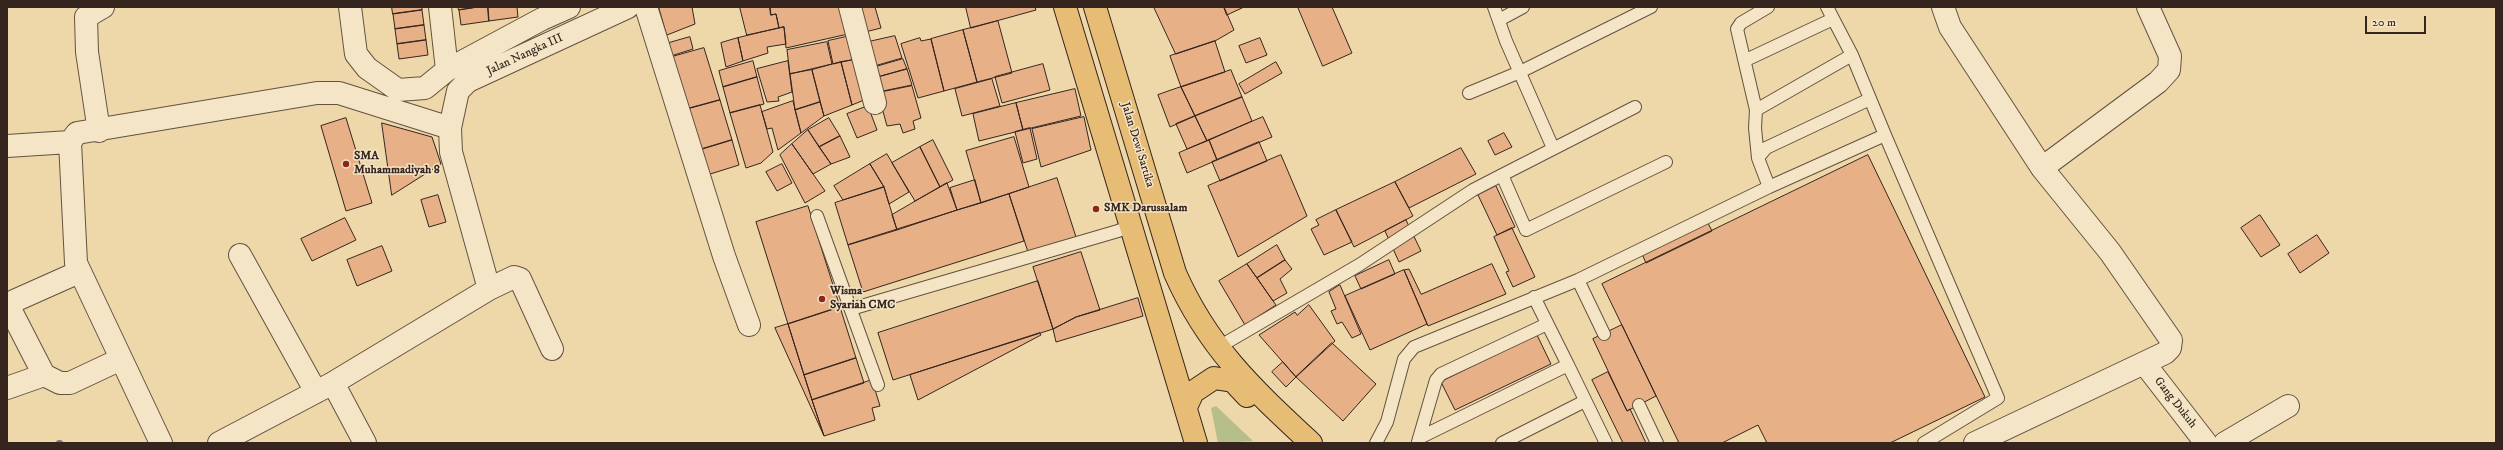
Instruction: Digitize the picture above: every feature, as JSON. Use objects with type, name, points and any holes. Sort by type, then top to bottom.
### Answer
[{"type":"highway","points":[[1065,7],[1196,443]]},
{"type":"highway","name":"Jalan Dewi Sartika","points":[[1095,7],[1175,273],[1198,319],[1217,348],[1280,415]]},
{"type":"highway","points":[[1186,407],[1193,392],[1204,383],[1214,378],[1233,381],[1253,403],[1280,415],[1311,443]]},
{"type":"street","points":[[99,131],[87,52],[86,17],[103,7]]},
{"type":"street","points":[[350,7],[356,54],[367,68],[398,90],[425,88],[447,70],[541,13],[570,7]]},
{"type":"street","points":[[440,7],[447,70]]},
{"type":"street","name":"Jalan Nangka III","points":[[489,289],[451,152],[450,128],[458,91],[468,81],[628,7]]},
{"type":"street","points":[[646,7],[724,256],[749,325]]},
{"type":"street","points":[[850,7],[875,103]]},
{"type":"street","points":[[1943,7],[1950,27],[2042,168],[2110,252],[2171,340],[2170,348],[2165,353],[1975,443]]},
{"type":"street","points":[[2042,168],[2158,82],[2169,70],[2170,56],[2148,7]]},
{"type":"street","points":[[161,443],[76,263],[70,142],[77,133],[99,131],[317,93],[339,93],[450,128]]},
{"type":"street","points":[[7,146],[70,142]]},
{"type":"street","points":[[240,255],[324,387],[365,443]]},
{"type":"street","points":[[79,272],[14,301],[9,307],[44,375],[65,384],[121,359]]},
{"type":"street","points":[[219,443],[248,437],[324,387],[489,289],[514,277],[520,279],[552,349]]},
{"type":"street","name":"Gang Dukuh","points":[[2144,363],[2206,443]]},
{"type":"street","points":[[8,388],[44,375]]},
{"type":"street","points":[[2225,443],[2288,406]]},
{"type":"lane","points":[[1494,7],[1553,148]]},
{"type":"lane","points":[[1499,20],[1523,7]]},
{"type":"lane","points":[[1469,93],[1520,72],[1651,7]]},
{"type":"lane","points":[[1768,7],[1741,23],[1737,29],[1746,60],[1756,110],[1755,128],[1758,158],[1769,187]]},
{"type":"lane","points":[[1827,7],[1852,56],[1998,398],[1924,443]]},
{"type":"lane","points":[[1746,60],[1833,19]]},
{"type":"lane","points":[[1756,110],[1852,56]]},
{"type":"lane","points":[[1758,158],[1766,148],[1870,98]]},
{"type":"lane","points":[[1217,348],[1358,265],[1473,190],[1635,107]]},
{"type":"lane","points":[[1376,443],[1388,422],[1404,359],[1414,347],[1578,280],[1769,187],[1885,135]]},
{"type":"lane","points":[[1502,175],[1526,230],[1666,162]]},
{"type":"lane","points":[[817,216],[852,309],[878,385]]},
{"type":"lane","points":[[852,309],[1118,231],[1130,226]]},
{"type":"lane","points":[[1578,280],[1604,334]]},
{"type":"lane","points":[[1534,297],[1606,443]]},
{"type":"lane","points":[[1418,441],[1436,380],[1441,374],[1547,324]]},
{"type":"lane","points":[[1418,441],[1568,365]]},
{"type":"lane","points":[[1502,443],[1585,401]]},
{"type":"lane","points":[[1639,405],[1657,443]]},
{"type":"green space","points":[[1216,406],[1253,441],[1218,443],[1211,408]]},
{"type":"building","points":[[392,7],[422,7],[422,10],[393,14]]},
{"type":"building","points":[[458,7],[478,7],[459,10]]},
{"type":"building","points":[[488,7],[489,21],[461,25],[459,10]]},
{"type":"building","points":[[488,7],[517,7],[518,17],[489,21]]},
{"type":"building","points":[[659,7],[692,7],[695,24],[667,35]]},
{"type":"building","points":[[740,7],[770,7],[771,15],[776,14],[779,28],[747,35]]},
{"type":"building","points":[[770,7],[841,7],[848,34],[786,48],[784,27],[779,28],[776,14],[771,15]]},
{"type":"building","points":[[853,7],[875,7],[881,28],[861,33]]},
{"type":"building","points":[[966,7],[1035,7],[1036,10],[971,28]]},
{"type":"building","points":[[1154,7],[1224,7],[1234,30],[1215,41],[1176,54]]},
{"type":"building","points":[[1224,7],[1244,7],[1227,15]]},
{"type":"building","points":[[1298,7],[1332,7],[1352,53],[1323,66]]},
{"type":"building","points":[[422,10],[424,25],[395,29],[393,14]]},
{"type":"building","points":[[998,21],[1012,73],[977,82],[963,30]]},
{"type":"building","points":[[424,25],[426,40],[397,44],[395,29]]},
{"type":"building","points":[[784,27],[786,44],[767,47],[768,53],[743,61],[738,38]]},
{"type":"building","points":[[963,30],[977,82],[944,91],[931,39]]},
{"type":"building","points":[[850,36],[855,59],[833,64],[828,41]]},
{"type":"building","points":[[895,36],[902,58],[871,67],[864,43]]},
{"type":"building","points":[[690,37],[693,49],[671,56],[669,43]]},
{"type":"building","points":[[738,38],[743,61],[726,67],[721,43]]},
{"type":"building","points":[[920,38],[921,41],[931,39],[944,91],[918,98],[901,44]]},
{"type":"building","points":[[1260,38],[1267,55],[1246,63],[1239,46]]},
{"type":"building","points":[[426,40],[428,55],[399,59],[397,44]]},
{"type":"building","points":[[1215,41],[1225,72],[1181,87],[1170,56]]},
{"type":"building","points":[[827,42],[832,64],[790,74],[787,50]]},
{"type":"building","points":[[704,48],[720,100],[687,109],[672,57]]},
{"type":"building","points":[[903,59],[907,69],[874,78],[872,68]]},
{"type":"building","points":[[855,60],[869,98],[852,105],[841,62]]},
{"type":"building","points":[[753,61],[757,77],[723,87],[719,71]]},
{"type":"building","points":[[788,61],[792,92],[778,97],[779,101],[767,102],[757,69]]},
{"type":"building","points":[[841,62],[852,105],[824,116],[812,70]]},
{"type":"building","points":[[1276,62],[1282,73],[1245,94],[1239,84]]},
{"type":"building","points":[[1043,64],[1050,90],[1002,103],[995,77]]},
{"type":"building","points":[[907,69],[912,85],[878,92],[875,78]]},
{"type":"building","points":[[812,70],[820,102],[795,110],[790,74]]},
{"type":"building","points":[[1231,70],[1242,97],[1195,116],[1181,87]]},
{"type":"building","points":[[757,77],[764,104],[730,113],[723,87]]},
{"type":"building","points":[[992,79],[1000,106],[962,116],[955,89]]},
{"type":"building","points":[[912,86],[921,118],[913,121],[915,129],[903,133],[900,124],[887,126],[878,93]]},
{"type":"building","points":[[1181,87],[1195,116],[1170,127],[1158,95]]},
{"type":"building","points":[[1075,89],[1081,116],[1023,130],[1016,103]]},
{"type":"building","points":[[1242,97],[1252,121],[1207,141],[1195,116]]},
{"type":"building","points":[[720,100],[732,140],[699,150],[687,109]]},
{"type":"building","points":[[793,101],[801,133],[778,150],[772,128],[767,129],[762,112]]},
{"type":"building","points":[[820,102],[824,116],[801,133],[795,110]]},
{"type":"building","points":[[1016,103],[1023,130],[979,141],[973,114]]},
{"type":"building","points":[[760,105],[773,152],[761,163],[746,168],[730,113]]},
{"type":"building","points":[[868,106],[877,130],[857,138],[847,114]]},
{"type":"building","points":[[1195,116],[1207,141],[1187,149],[1176,124]]},
{"type":"building","points":[[1084,117],[1091,150],[1041,167],[1032,129]]},
{"type":"building","points":[[1263,117],[1272,137],[1217,160],[1209,140]]},
{"type":"building","name":"SMA Muhammadiyah 8","points":[[346,118],[372,203],[346,211],[321,126]]},
{"type":"building","points":[[829,118],[840,136],[819,147],[808,130]]},
{"type":"building","points":[[382,123],[432,137],[441,164],[392,195]]},
{"type":"building","points":[[1030,128],[1037,159],[1023,163],[1015,132]]},
{"type":"building","points":[[808,130],[831,164],[813,174],[792,144]]},
{"type":"building","points":[[1504,133],[1512,147],[1495,155],[1488,141]]},
{"type":"building","points":[[840,136],[850,157],[831,164],[819,147]]},
{"type":"building","points":[[1014,137],[1029,187],[981,203],[966,151]]},
{"type":"building","points":[[732,140],[739,165],[707,175],[699,150]]},
{"type":"building","points":[[933,140],[953,180],[940,187],[920,147]]},
{"type":"building","points":[[1209,140],[1217,160],[1187,173],[1179,153]]},
{"type":"building","points":[[1259,142],[1267,161],[1220,181],[1212,162]]},
{"type":"building","points":[[792,144],[825,191],[805,203],[780,155]]},
{"type":"building","points":[[920,147],[940,187],[915,201],[892,163]]},
{"type":"building","points":[[1461,148],[1476,174],[1409,208],[1395,182]]},
{"type":"building","points":[[887,154],[909,192],[889,204],[884,187],[870,164]]},
{"type":"building","points":[[1281,155],[1307,216],[1238,257],[1208,186]]},
{"type":"building","points":[[1868,155],[1985,397],[1890,443],[1767,443],[1758,425],[1722,443],[1679,443],[1602,284]]},
{"type":"building","points":[[782,164],[792,183],[777,191],[766,172]]},
{"type":"building","points":[[870,164],[884,187],[843,200],[834,186]]},
{"type":"building","points":[[1057,178],[1076,237],[1028,252],[1009,194]]},
{"type":"building","points":[[975,180],[981,203],[957,210],[950,188]]},
{"type":"building","points":[[1395,182],[1413,216],[1354,247],[1336,210]]},
{"type":"building","points":[[947,183],[957,210],[897,230],[892,215]]},
{"type":"building","points":[[1496,186],[1515,227],[1497,235],[1478,195]]},
{"type":"building","points":[[884,187],[897,230],[848,245],[835,203]]},
{"type":"building","points":[[1009,194],[1024,241],[863,292],[848,245]]},
{"type":"building","points":[[438,195],[446,222],[429,227],[421,200]]},
{"type":"building","points":[[808,206],[840,307],[788,324],[756,222]]},
{"type":"building","points":[[1336,210],[1352,242],[1324,255],[1311,229],[1319,225],[1316,220]]},
{"type":"building","points":[[2260,215],[2280,245],[2261,257],[2241,228]]},
{"type":"building","points":[[345,218],[356,240],[312,261],[301,239]]},
{"type":"building","points":[[1406,220],[1421,251],[1399,262],[1385,231]]},
{"type":"building","points":[[1708,223],[1712,231],[1646,263],[1642,254]]},
{"type":"building","points":[[1512,228],[1535,277],[1513,287],[1506,272],[1509,271],[1494,237]]},
{"type":"building","points":[[2317,235],[2329,253],[2300,273],[2288,254]]},
{"type":"building","points":[[1277,245],[1285,260],[1257,278],[1247,264]]},
{"type":"building","points":[[382,246],[392,271],[357,286],[347,260]]},
{"type":"building","points":[[1081,252],[1100,310],[1076,317],[1053,329],[1033,267]]},
{"type":"building","points":[[1285,260],[1292,269],[1280,279],[1287,293],[1273,301],[1257,278]]},
{"type":"building","points":[[1389,260],[1395,274],[1361,289],[1355,276]]},
{"type":"building","points":[[1247,264],[1276,305],[1245,325],[1219,281]]},
{"type":"building","points":[[1492,264],[1506,294],[1428,326],[1404,270],[1409,269],[1421,294]]},
{"type":"building","points":[[1404,270],[1427,324],[1370,350],[1345,296]]},
{"type":"building","points":[[1038,281],[1053,329],[893,380],[878,333]]},
{"type":"building","points":[[1340,285],[1361,334],[1352,338],[1342,322],[1337,324],[1331,311],[1336,309],[1329,292]]},
{"type":"building","points":[[1138,298],[1143,316],[1056,342],[1053,329],[1076,317]]},
{"type":"building","points":[[1309,305],[1335,341],[1296,377],[1259,335],[1295,312],[1297,315]]},
{"type":"building","points":[[840,307],[856,358],[804,375],[788,324]]},
{"type":"building","points":[[788,324],[812,400],[824,436],[775,328]]},
{"type":"building","points":[[1622,325],[1656,396],[1627,411],[1593,339]]},
{"type":"building","points":[[1040,333],[1041,335],[918,400],[910,375]]},
{"type":"building","points":[[1537,335],[1551,364],[1455,410],[1441,382]]},
{"type":"building","points":[[1332,343],[1376,384],[1343,421],[1296,377]]},
{"type":"building","points":[[856,358],[864,383],[812,400],[804,375]]},
{"type":"building","points":[[1283,362],[1296,377],[1286,387],[1272,372]]},
{"type":"building","points":[[1608,372],[1627,411],[1630,409],[1646,443],[1623,443],[1592,380]]},
{"type":"building","points":[[872,380],[880,406],[872,408],[875,420],[824,436],[812,400]]},
{"type":"place","name":"SMA Muhammadiyah 8","points":[[346,164]]},
{"type":"place","name":"SMK Darussalam","points":[[1096,209]]},
{"type":"place","name":"Wisma Syariah CMC","points":[[822,299]]}]
